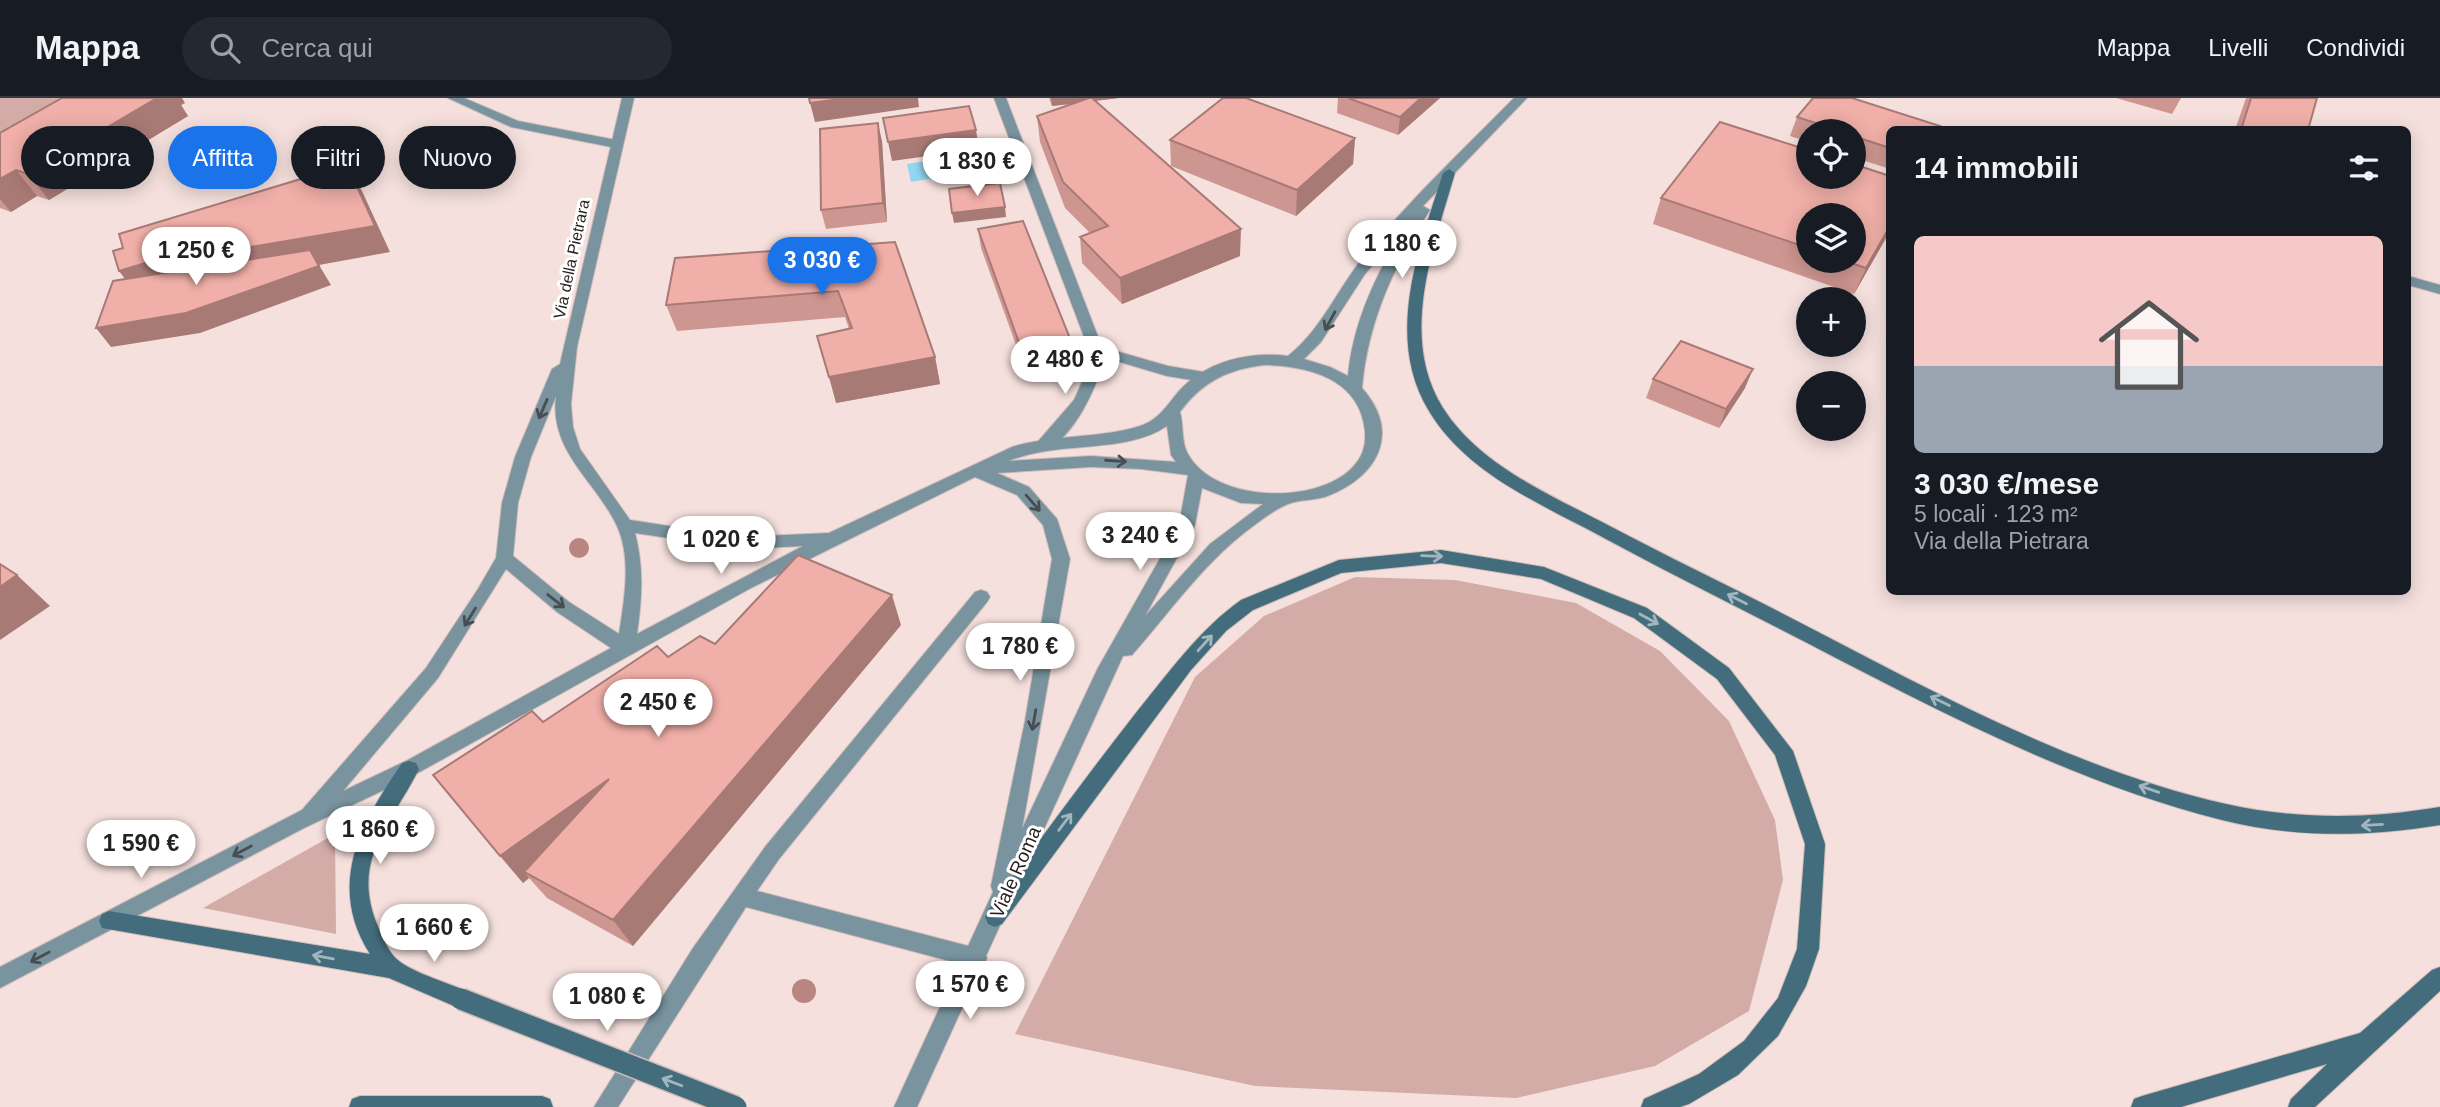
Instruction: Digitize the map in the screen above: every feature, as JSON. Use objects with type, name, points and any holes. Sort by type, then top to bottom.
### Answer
[{"type":"main road","points":[[1449,173],[1415,289],[1412,318],[1414,343],[1427,390],[1445,422],[1470,451],[1505,477],[1887,676],[2003,730],[2129,782],[2206,807],[2287,823],[2356,826],[2440,816]]},
{"type":"main road","points":[[995,917],[1188,662],[1226,621],[1244,607],[1296,579],[1329,567],[1382,558],[1458,557],[1540,573],[1605,596],[1662,626],[1734,682],[1761,714],[1783,749],[1801,789],[1813,830],[1819,872],[1815,915],[1804,963],[1788,999],[1764,1036],[1742,1060],[1704,1086],[1651,1107]]},
{"type":"main road","points":[[390,968],[367,929],[357,889],[361,855],[374,824],[409,769]]},
{"type":"main road","points":[[109,921],[390,968],[461,999],[736,1107]]},
{"type":"main road","points":[[2298,1107],[2440,977]]},
{"type":"main road","points":[[2142,1107],[2366,1042]]},
{"type":"main road","points":[[360,1107],[542,1107]]},
{"type":"street","points":[[454,98],[515,124],[616,144]]},
{"type":"street","name":"Via della Pietrara","points":[[570,347],[628,98]]},
{"type":"street","points":[[1000,98],[1096,350],[1091,387],[1080,406],[1043,445]]},
{"type":"street","points":[[1292,361],[1314,345],[1367,261],[1521,98]]},
{"type":"street","points":[[1354,388],[1358,353],[1367,315],[1405,238],[1449,173]]},
{"type":"street","points":[[2411,281],[2440,290]]},
{"type":"street","points":[[570,347],[564,387],[565,427],[579,461],[625,525],[634,571],[634,594],[626,648]]},
{"type":"street","points":[[302,820],[348,773],[432,673],[466,624],[504,558],[513,486],[570,347]]},
{"type":"street","points":[[1096,350],[1127,361],[1204,377]]},
{"type":"street","points":[[975,470],[1083,460],[1166,465],[1193,473],[1234,495],[1281,501],[1309,498],[1354,476],[1368,459],[1375,441],[1375,422],[1367,404],[1354,388],[1325,371],[1292,361],[1260,360],[1230,365],[1204,377],[1185,393],[1173,414],[1171,433],[1177,452],[1193,473]]},
{"type":"street","points":[[0,978],[302,820],[409,769],[626,648],[833,538],[1007,455],[1043,445],[1140,432],[1154,428],[1173,414]]},
{"type":"street","points":[[975,470],[1023,491],[1051,523],[1061,559],[1034,721],[995,917]]},
{"type":"street","name":"Viale Roma","points":[[905,1107],[995,917],[1104,673],[1187,525],[1193,473]]},
{"type":"street","name":"Viale Roma","points":[[1104,673],[1227,538],[1254,516],[1281,501]]},
{"type":"street","points":[[625,525],[741,542],[833,538]]},
{"type":"street","points":[[504,558],[563,607],[626,648]]},
{"type":"street","points":[[605,1107],[741,896],[803,811],[981,597]]},
{"type":"street","points":[[741,896],[976,958]]},
{"type":"shaded area","points":[[0,98],[63,98],[0,135]]},
{"type":"shaded area","points":[[1355,577],[1455,580],[1576,603],[1660,651],[1729,721],[1775,820],[1783,880],[1749,1011],[1655,1066],[1516,1098],[1255,1086],[1015,1034],[1195,677],[1264,616]]},
{"type":"shaded area","points":[[335,834],[336,934],[203,908]]},
{"type":"water","points":[[975,153],[981,170],[911,182],[907,164]]},
{"type":"building","points":[[62,98],[157,98],[109,126],[21,126],[21,172],[16,170],[0,179],[0,133]]},
{"type":"building","points":[[809,98],[848,98],[810,103]]},
{"type":"building","points":[[1089,98],[1241,229],[1120,278],[1080,237],[1108,226],[1063,182],[1037,116]]},
{"type":"building","points":[[1223,98],[1246,98],[1355,138],[1297,190],[1170,140]]},
{"type":"building","points":[[1348,98],[1421,98],[1400,117]]},
{"type":"building","points":[[1813,98],[1852,98],[1940,126],[1886,126],[1886,147],[1866,140],[1866,119],[1797,117]]},
{"type":"building","points":[[2251,98],[2317,98],[2309,126],[2242,126]]},
{"type":"building","points":[[969,106],[976,130],[888,142],[883,118]]},
{"type":"building","points":[[1720,122],[1796,146],[1796,189],[1866,189],[1866,168],[1886,175],[1886,233],[1866,268],[1866,203],[1796,203],[1796,244],[1661,198]]},
{"type":"building","points":[[878,123],[883,203],[821,210],[820,129]]},
{"type":"building","points":[[291,182],[291,189],[358,189],[375,226],[150,264],[149,262],[119,271],[113,251],[123,248],[119,234],[268,189],[277,189],[277,186]]},
{"type":"building","points":[[1000,183],[1005,207],[952,213],[949,189]]},
{"type":"building","points":[[1023,221],[1075,351],[1026,362],[978,229]]},
{"type":"building","points":[[895,242],[935,357],[829,377],[817,336],[852,328],[838,291],[666,305],[675,258]]},
{"type":"building","points":[[310,250],[319,266],[186,313],[96,328],[113,281]]},
{"type":"building","points":[[1681,341],[1753,369],[1726,409],[1653,379]]},
{"type":"building","points":[[798,555],[892,595],[613,920],[524,872],[609,779],[500,856],[433,775],[532,711],[543,722],[657,646],[668,657],[700,636],[715,644]]},
{"type":"building","points":[[0,564],[17,575],[0,587]]}]
